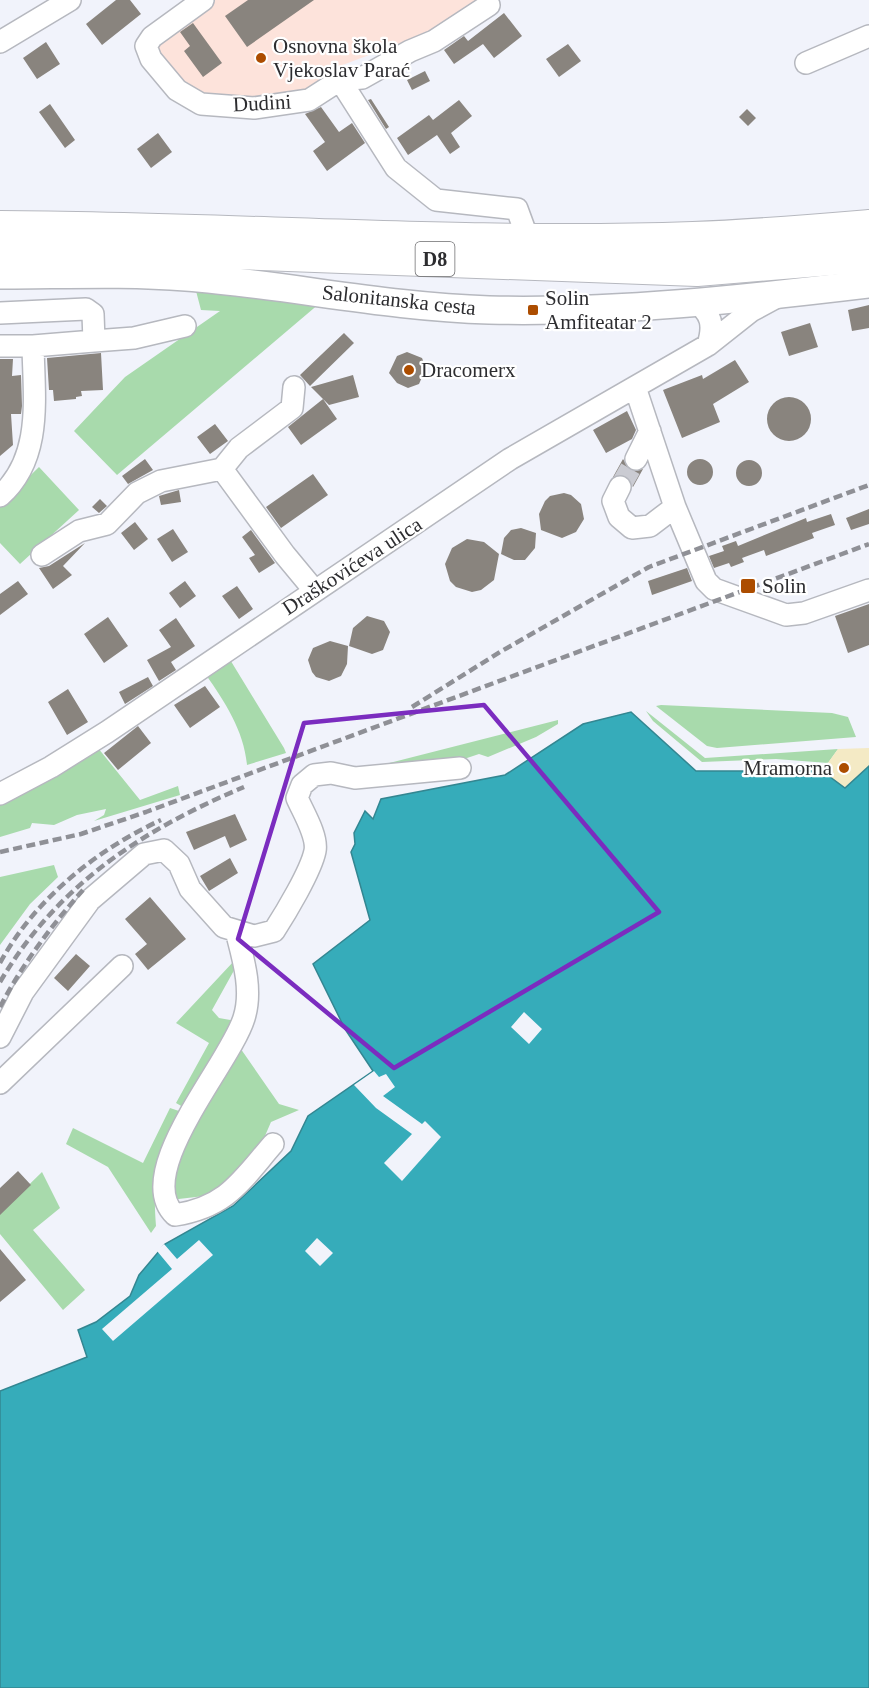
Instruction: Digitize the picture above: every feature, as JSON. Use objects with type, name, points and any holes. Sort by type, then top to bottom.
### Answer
[{"type":"highway","name":"D8","points":[[0,226],[128,227],[528,239],[693,238],[869,226]]},
{"type":"highway","name":"D8","points":[[0,250],[149,250],[697,270],[869,256]]},
{"type":"main road","name":"Salonitanska cesta","points":[[0,275],[185,276],[321,292],[413,306],[489,310],[612,307],[784,294],[869,284]]},
{"type":"street","points":[[0,42],[70,0]]},
{"type":"street","name":"Dudini","points":[[203,0],[152,36],[146,46],[151,59],[177,90],[201,104],[254,108],[309,100],[340,80],[362,78],[410,51],[434,41],[489,5]]},
{"type":"street","points":[[806,63],[869,36]]},
{"type":"street","points":[[340,80],[396,168],[436,200],[517,209],[528,239]]},
{"type":"street","name":"Draškovićeva ulica","points":[[0,794],[51,767],[107,732],[314,590],[425,519],[510,459],[708,345],[751,311],[784,294]]},
{"type":"street","points":[[695,301],[710,316],[713,328],[708,345]]},
{"type":"street","points":[[0,313],[87,309],[93,314],[94,341]]},
{"type":"street","points":[[0,346],[33,346],[134,338],[185,326]]},
{"type":"street","points":[[0,496],[8,489],[30,450],[34,434],[33,346]]},
{"type":"street","points":[[42,555],[79,531],[107,524],[137,493],[160,480],[222,469],[239,448],[292,408],[294,387]]},
{"type":"street","points":[[635,387],[675,507],[706,581],[714,589],[728,596],[786,615],[804,613],[869,590]]},
{"type":"street","points":[[636,459],[650,431]]},
{"type":"street","points":[[222,469],[285,555],[314,590]]},
{"type":"street","points":[[620,487],[613,501],[619,517],[632,528],[650,526],[675,507]]},
{"type":"street","points":[[0,1037],[23,992],[90,900],[144,854],[164,850],[179,864],[190,890],[224,927],[254,936],[274,931],[289,910],[316,850],[313,835],[297,798],[302,785],[314,775],[331,773],[355,778],[460,768]]},
{"type":"street","points":[[236,931],[247,980],[245,1017],[169,1156],[162,1186],[166,1206],[175,1215],[200,1211],[220,1200],[229,1194],[273,1144]]},
{"type":"street","points":[[0,1083],[122,966]]},
{"type":"highlighted area","points":[[484,705],[659,912],[394,1068],[238,939],[304,723]]},
{"type":"shaded area","name":"Osnovna škola Vjekoslav Parać","points":[[214,0],[484,0],[438,29],[340,66],[301,93],[244,99],[199,98],[153,49],[159,39]]},
{"type":"green space","points":[[196,291],[320,303],[117,475],[74,431],[125,377],[220,311],[201,310]]},
{"type":"green space","points":[[39,467],[79,510],[20,564],[0,543],[0,505]]},
{"type":"green space","points":[[229,658],[286,753],[247,765],[238,729],[227,706],[206,675]]},
{"type":"green space","points":[[656,706],[832,713],[848,717],[856,737],[717,748],[707,746]]},
{"type":"green space","points":[[646,711],[705,758],[838,749],[828,763],[776,759],[702,762],[653,721]]},
{"type":"green space","points":[[558,720],[558,724],[536,737],[488,757],[479,754],[464,759],[358,771]]},
{"type":"green space","points":[[98,748],[140,800],[178,786],[180,795],[94,821],[104,815],[106,809],[77,815],[54,825],[32,823],[30,828],[0,837],[0,804]]},
{"type":"green space","points":[[54,865],[58,877],[30,904],[0,945],[0,877]]},
{"type":"green space","points":[[234,961],[237,965],[212,1010],[219,1018],[236,1021],[183,1107],[176,1103],[209,1043],[176,1023]]},
{"type":"green space","points":[[236,1042],[279,1104],[299,1110],[271,1122],[258,1152],[213,1195],[170,1200],[172,1158]]},
{"type":"green space","points":[[170,1108],[179,1111],[158,1166],[155,1193],[156,1226],[151,1233],[108,1167],[66,1144],[73,1128],[143,1163]]},
{"type":"green space","points":[[42,1172],[60,1208],[33,1230],[85,1290],[63,1310],[0,1234],[0,1213]]},
{"type":"sand","name":"Mramorna","points":[[869,748],[869,766],[845,788],[822,771],[838,749]]},
{"type":"water","points":[[631,712],[696,771],[822,771],[845,788],[869,766],[869,1688],[0,1688],[0,1391],[87,1357],[78,1330],[96,1322],[130,1296],[139,1275],[165,1244],[233,1206],[291,1151],[308,1116],[373,1071],[345,1029],[313,964],[370,920],[351,852],[355,844],[354,833],[365,811],[373,819],[381,799],[505,775],[583,724]]},
{"type":"pier","points":[[524,1012],[542,1029],[529,1044],[511,1027]]},
{"type":"pier","points":[[374,1071],[379,1077],[386,1074],[395,1087],[383,1096],[422,1124],[425,1121],[441,1137],[402,1181],[384,1163],[412,1134],[376,1108],[354,1085]]},
{"type":"pier","points":[[317,1238],[333,1253],[320,1266],[305,1251]]},
{"type":"pier","points":[[199,1240],[213,1255],[113,1341],[102,1329],[172,1269],[157,1251],[164,1244],[177,1259]]},
{"type":"building","points":[[116,0],[130,0],[141,14],[102,45],[86,24]]},
{"type":"building","points":[[248,0],[314,0],[247,47],[225,16]]},
{"type":"building","points":[[504,13],[522,36],[494,58],[483,44],[454,64],[444,50],[464,36],[468,41]]},
{"type":"building","points":[[193,23],[222,63],[203,77],[184,51],[190,46],[180,32]]},
{"type":"building","points":[[46,42],[60,64],[37,79],[23,58]]},
{"type":"building","points":[[568,44],[581,61],[559,77],[546,59]]},
{"type":"building","points":[[425,71],[430,81],[412,90],[407,80]]},
{"type":"building","points":[[371,99],[389,127],[386,129],[368,100]]},
{"type":"building","points":[[459,100],[472,116],[451,133],[460,147],[450,154],[437,135],[408,155],[397,138],[429,115],[433,120]]},
{"type":"building","points":[[50,104],[75,140],[65,148],[39,112]]},
{"type":"building","points":[[321,107],[339,132],[352,123],[365,143],[327,171],[313,151],[325,142],[305,114]]},
{"type":"building","points":[[747,109],[756,118],[748,126],[739,117]]},
{"type":"building","points":[[158,133],[172,152],[151,168],[137,149]]},
{"type":"building","points":[[869,305],[869,328],[852,331],[848,310]]},
{"type":"building","points":[[810,323],[818,347],[789,356],[781,332]]},
{"type":"building","points":[[344,333],[354,343],[310,386],[300,375]]},
{"type":"building","name":"Dracomerx","points":[[407,352],[422,358],[426,368],[419,384],[408,388],[397,383],[389,373],[397,356]]},
{"type":"building","points":[[101,353],[103,390],[81,391],[82,396],[76,399],[54,401],[53,390],[49,390],[47,358]]},
{"type":"building","points":[[0,359],[13,359],[12,376],[21,375],[22,406],[21,414],[11,414],[13,445],[0,456]]},
{"type":"building","points":[[735,360],[749,382],[713,404],[720,422],[682,438],[663,390],[702,375],[703,379]]},
{"type":"building","points":[[353,375],[359,397],[329,405],[311,387]]},
{"type":"building","points":[[789,397],[797,398],[805,403],[810,411],[810,427],[805,435],[797,440],[789,441],[781,440],[773,435],[768,427],[767,419],[768,411],[773,403],[781,398]]},
{"type":"building","points":[[323,399],[337,419],[301,445],[288,427]]},
{"type":"building","points":[[627,411],[636,430],[632,439],[606,453],[593,430]]},
{"type":"building","points":[[215,424],[228,441],[210,454],[197,437]]},
{"type":"building","points":[[145,459],[153,470],[128,484],[122,476]]},
{"type":"building","points":[[623,459],[631,471],[643,469],[633,487],[626,476],[613,477]]},
{"type":"building","points":[[700,459],[709,463],[713,472],[709,481],[700,485],[691,481],[687,472],[691,463]]},
{"type":"building","points":[[749,460],[758,464],[762,473],[758,482],[749,486],[740,482],[736,473],[740,464]]},
{"type":"building","points":[[313,474],[328,495],[281,528],[266,507]]},
{"type":"building","points":[[179,490],[181,502],[161,505],[159,496]]},
{"type":"building","points":[[564,493],[571,495],[581,504],[584,519],[576,532],[562,538],[541,530],[539,514],[550,496]]},
{"type":"building","points":[[100,499],[107,506],[99,513],[92,507]]},
{"type":"building","points":[[869,509],[869,524],[851,530],[846,518]]},
{"type":"building","points":[[831,514],[835,525],[812,533],[814,538],[766,556],[764,550],[742,558],[744,562],[731,567],[729,563],[714,568],[709,556],[724,551],[722,546],[736,541],[738,546],[806,518],[807,522]]},
{"type":"building","points":[[135,522],[148,539],[134,550],[121,533]]},
{"type":"building","points":[[521,528],[536,533],[535,548],[525,560],[514,560],[501,554],[504,538],[511,530]]},
{"type":"building","points":[[173,529],[188,552],[172,562],[157,539]]},
{"type":"building","points":[[251,530],[275,563],[259,573],[249,558],[255,555],[242,537]]},
{"type":"building","points":[[467,539],[484,542],[499,554],[494,580],[481,590],[472,592],[456,587],[450,581],[445,564],[452,548]]},
{"type":"building","points":[[85,543],[63,566],[72,575],[53,589],[39,568],[49,566]]},
{"type":"building","points":[[687,568],[692,581],[652,595],[648,581]]},
{"type":"building","points":[[18,581],[28,594],[0,615],[0,594]]},
{"type":"building","points":[[185,581],[196,596],[180,608],[169,593]]},
{"type":"building","points":[[237,586],[253,609],[239,619],[222,596]]},
{"type":"building","points":[[869,604],[869,645],[848,653],[835,616]]},
{"type":"building","points":[[367,616],[384,621],[390,632],[383,650],[372,654],[349,646],[353,628]]},
{"type":"building","points":[[108,617],[128,646],[104,663],[84,634]]},
{"type":"building","points":[[176,618],[195,646],[171,662],[176,670],[159,681],[147,660],[171,647],[159,630]]},
{"type":"building","points":[[330,641],[348,646],[347,664],[341,676],[329,681],[316,677],[308,660],[313,648]]},
{"type":"building","points":[[148,677],[153,686],[125,704],[119,692]]},
{"type":"building","points":[[205,686],[220,707],[190,728],[174,705]]},
{"type":"building","points":[[68,689],[88,722],[67,735],[48,702]]},
{"type":"building","points":[[138,726],[151,743],[118,770],[104,753]]},
{"type":"building","points":[[235,814],[247,840],[230,848],[225,836],[194,850],[186,832]]},
{"type":"building","points":[[230,858],[238,873],[209,891],[200,876]]},
{"type":"building","points":[[150,897],[186,939],[148,970],[135,954],[147,944],[125,919]]},
{"type":"building","points":[[76,954],[90,966],[68,991],[54,978]]},
{"type":"building","points":[[18,1171],[31,1185],[0,1215],[0,1188]]},
{"type":"building","points":[[0,1249],[26,1280],[0,1302]]},
{"type":"tunnel","points":[[620,487],[636,459]]},
{"type":"railway","points":[[412,707],[500,652],[649,567],[869,485]]},
{"type":"railway","points":[[0,852],[81,834],[146,812],[869,544]]},
{"type":"railway","points":[[0,982],[48,917],[75,889],[105,864],[171,822],[244,787]]},
{"type":"railway","points":[[0,963],[30,918],[69,879],[113,846],[161,820]]},
{"type":"railway","points":[[0,1007],[38,946],[83,890]]},
{"type":"place","name":"Osnovna škola Vjekoslav Parać","points":[[261,58]]},
{"type":"place","name":"Solin Amfiteatar 2","points":[[533,310]]},
{"type":"place","name":"Dracomerx","points":[[409,370]]},
{"type":"place","name":"Solin","points":[[748,586]]},
{"type":"place","name":"Mramorna","points":[[844,768]]}]
